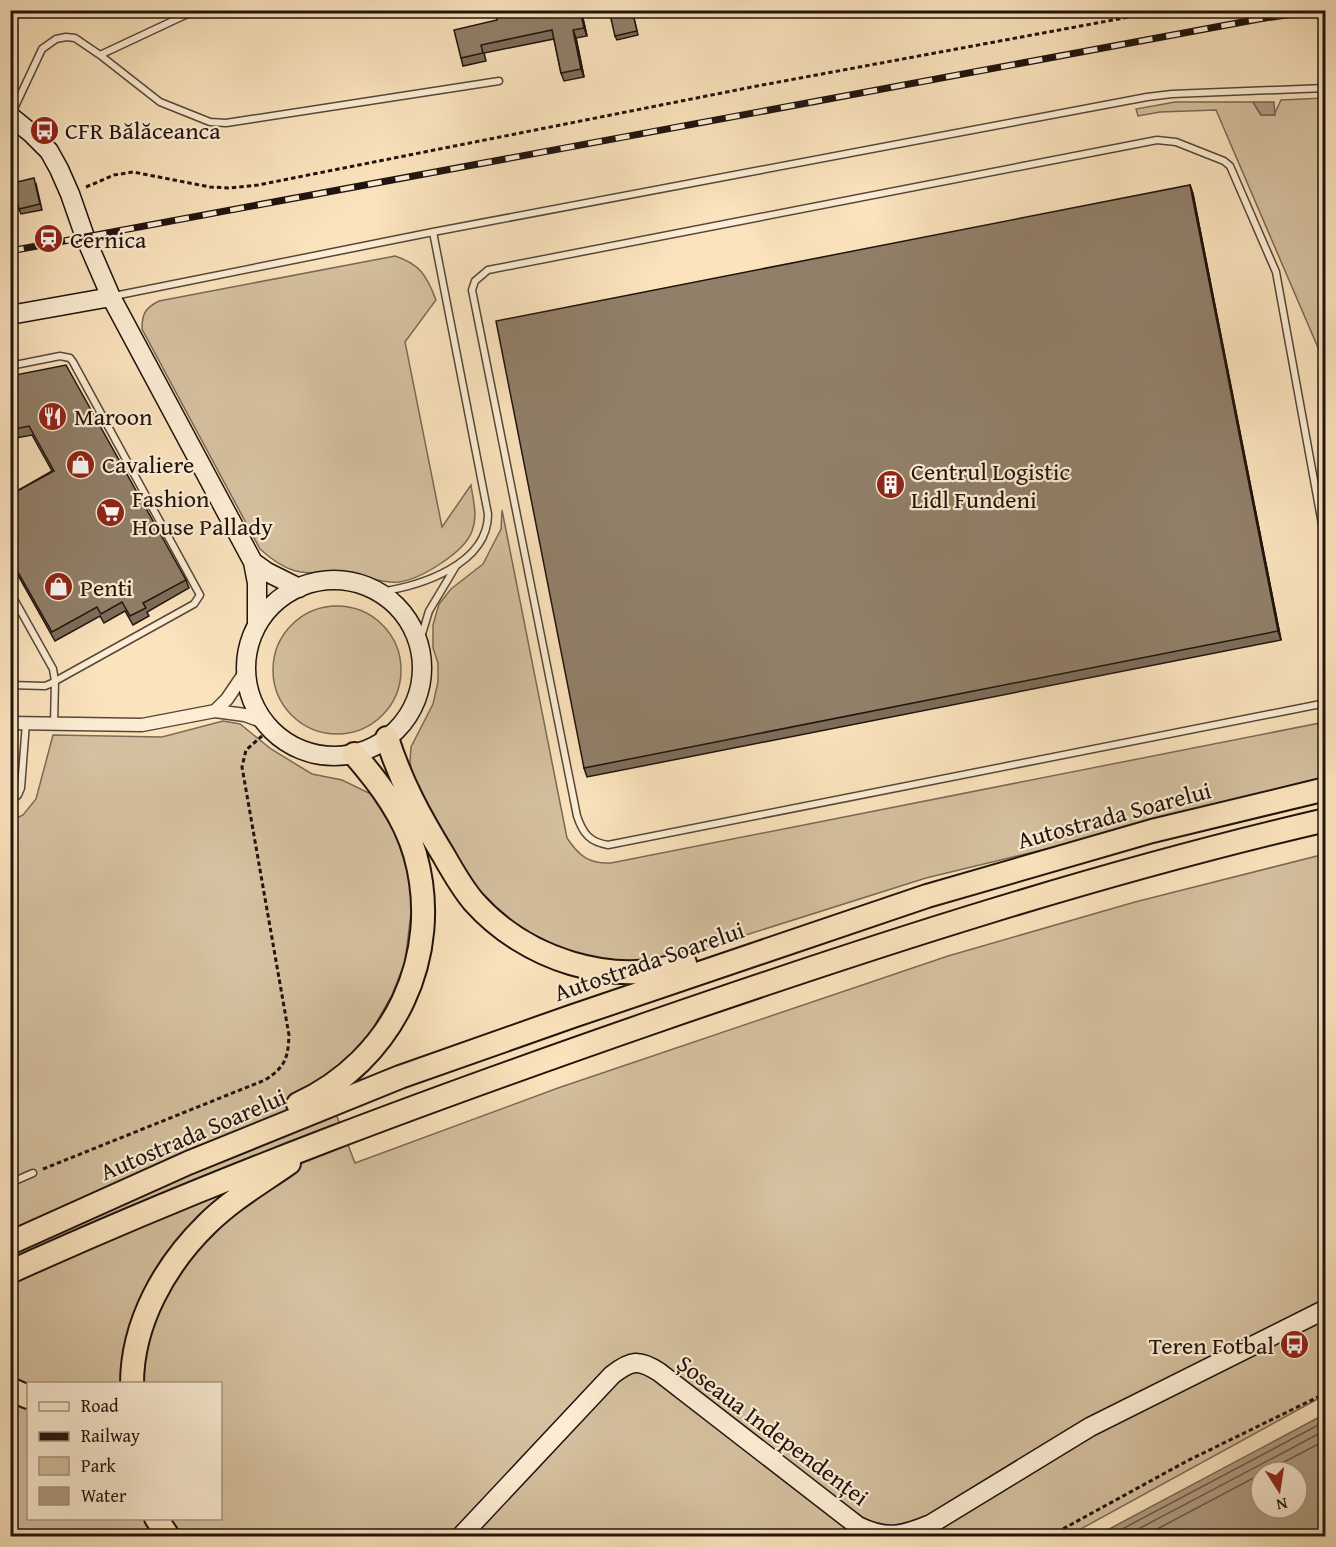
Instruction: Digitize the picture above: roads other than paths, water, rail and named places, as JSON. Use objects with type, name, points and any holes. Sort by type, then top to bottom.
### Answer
[{"type":"highway","points":[[387,738],[405,787],[446,860],[473,901],[489,918],[519,940],[549,956],[588,968],[628,973],[663,970],[803,923],[845,923]]},
{"type":"highway","points":[[188,1163],[264,1119],[320,1094],[350,1072],[385,1034],[401,1006],[415,973],[422,938],[423,906],[415,855],[407,832],[384,791],[354,754]]},
{"type":"highway","name":"Autostrada Soarelui","points":[[10,1243],[188,1163],[400,1077],[845,923],[939,892],[1142,834],[1326,789]]},
{"type":"highway","points":[[10,1272],[197,1190],[317,1143],[558,1055],[848,955],[1087,882],[1253,837],[1326,820]]},
{"type":"highway","points":[[132,1382],[137,1346],[145,1318],[173,1263],[191,1241],[216,1217],[317,1143]]},
{"type":"highway","points":[[10,1389],[27,1397]]},
{"type":"highway","points":[[158,1520],[170,1536]]},
{"type":"highway","points":[[166,1520],[170,1536]]},
{"type":"street","points":[[11,116],[49,151],[59,169],[111,297],[253,562],[257,582],[257,624],[246,655],[246,671],[248,689],[254,706],[267,726]]},
{"type":"street","points":[[10,315],[111,297]]},
{"type":"street","points":[[253,562],[276,578],[299,588]]},
{"type":"street","points":[[10,723],[142,725],[215,711],[245,716],[267,726],[288,743],[309,752],[332,756],[354,754],[372,747],[387,738],[405,719],[417,696],[422,670],[418,644],[410,624],[396,606],[379,592],[360,584],[339,580],[319,582],[299,588],[275,603],[257,624]]},
{"type":"street","points":[[215,711],[227,699],[246,671]]},
{"type":"street","name":"Șoseaua Independenței","points":[[461,1536],[624,1365],[636,1362],[646,1364],[659,1372],[858,1526],[876,1535],[891,1536],[913,1532],[931,1524],[1090,1427],[1326,1309]]},
{"type":"lane","points":[[100,55],[196,10]]},
{"type":"lane","points":[[11,116],[42,49],[48,43],[66,37],[75,39],[100,55],[160,102],[210,122],[226,123],[499,81]]},
{"type":"lane","points":[[111,297],[433,232],[1160,95],[1326,88]]},
{"type":"lane","points":[[1326,546],[1276,272],[1230,166],[1224,161],[1168,140],[1145,142],[488,270],[475,281],[472,290],[577,816],[587,837],[597,843],[608,845],[1326,703]]},
{"type":"lane","points":[[418,644],[429,611],[457,565],[482,541],[488,527],[488,514],[433,232]]},
{"type":"lane","points":[[10,366],[65,356],[73,362],[200,595],[194,604],[45,686],[10,686]]},
{"type":"lane","points":[[1317,499],[1326,509]]},
{"type":"lane","points":[[379,592],[416,585],[457,565]]},
{"type":"lane","points":[[10,592],[53,669],[54,724]]},
{"type":"lane","points":[[10,803],[21,788],[26,723]]},
{"type":"lane","points":[[10,1183],[33,1173]]},
{"type":"water","points":[[1253,102],[1274,102],[1275,115],[1261,115]]},
{"type":"water","points":[[1325,1414],[1325,1536],[1096,1536]]},
{"type":"railway","points":[[10,251],[1259,19],[1320,10]]},
{"type":"place","name":"CFR Bălăceanca","points":[[44,130]]},
{"type":"place","name":"Cernica","points":[[49,239]]},
{"type":"place","name":"Maroon","points":[[53,416]]},
{"type":"place","name":"Cavaliere","points":[[81,464]]},
{"type":"place","name":"Centrul Logistic Lidl Fundeni","points":[[890,485]]},
{"type":"place","name":"Fashion House Pallady","points":[[111,512]]},
{"type":"place","name":"Penti","points":[[59,587]]},
{"type":"place","name":"Teren Fotbal","points":[[1295,1345]]}]
